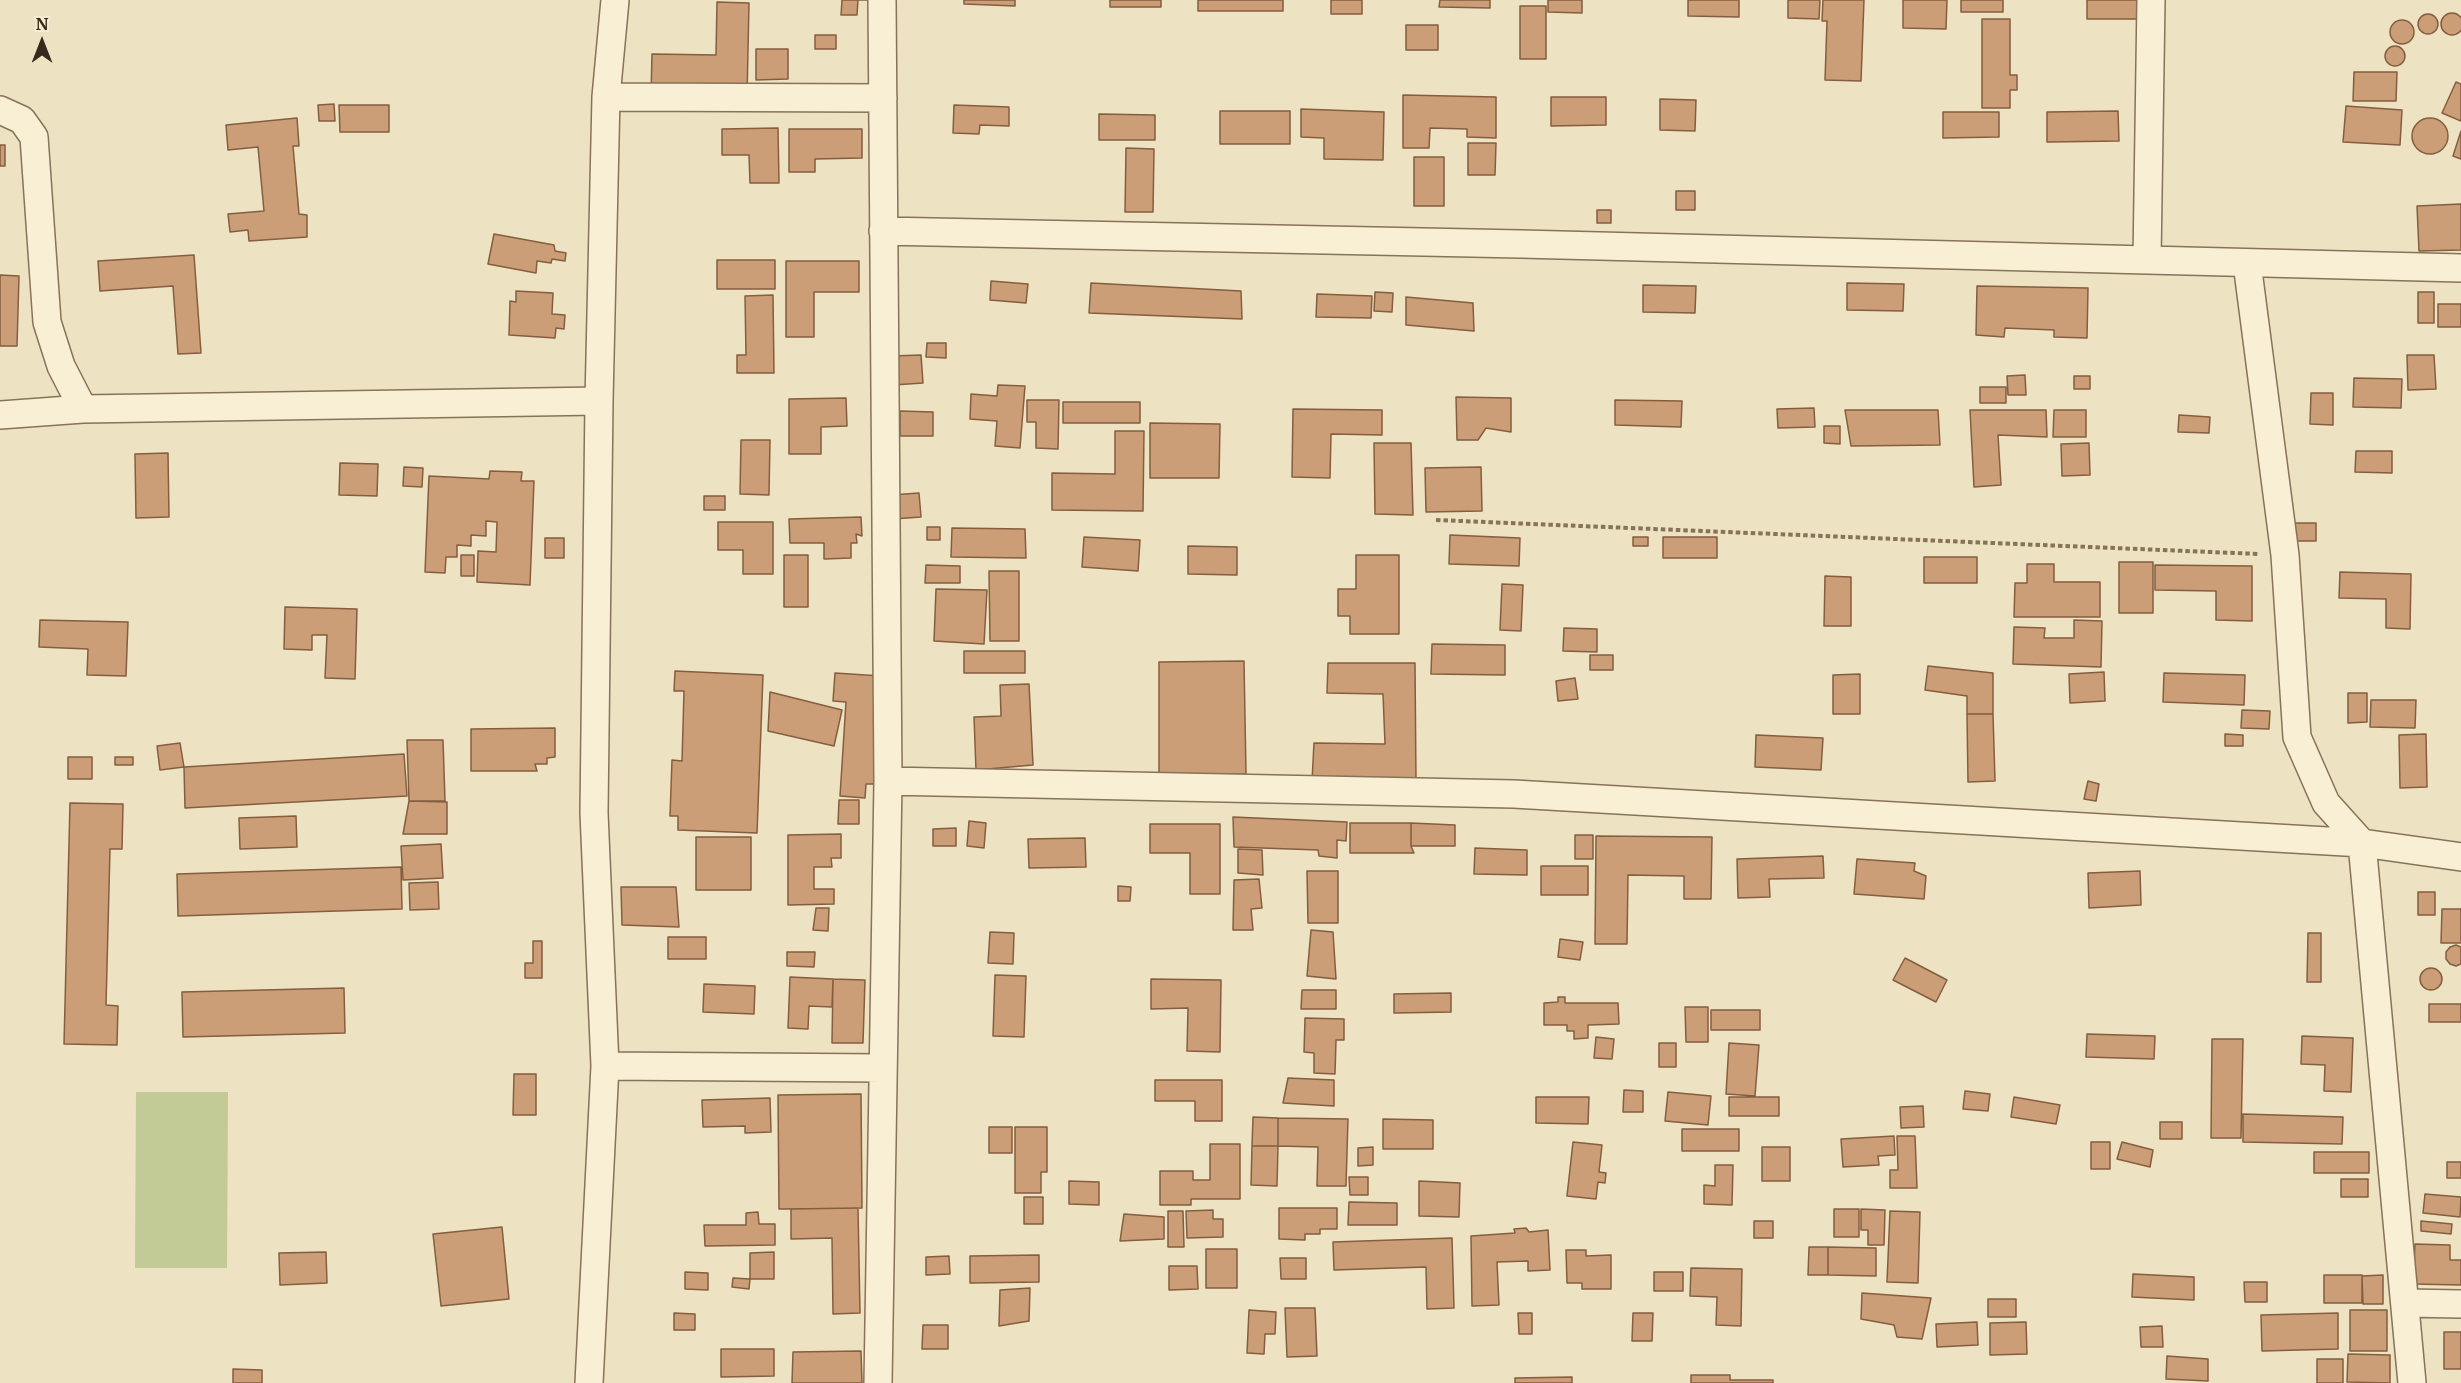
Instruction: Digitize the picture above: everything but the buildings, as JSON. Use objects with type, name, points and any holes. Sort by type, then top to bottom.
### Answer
[{"type":"street","points":[[589,1383],[605,1066],[594,813],[598,401],[606,98],[615,0]]},
{"type":"street","points":[[878,1383],[888,781],[882,0]]},
{"type":"street","points":[[2147,260],[2151,0]]},
{"type":"street","points":[[606,98],[883,98]]},
{"type":"street","points":[[0,110],[22,120],[34,137],[46,322],[62,366],[83,409]]},
{"type":"street","points":[[883,231],[1521,244],[2461,268]]},
{"type":"street","points":[[2247,263],[2284,555],[2297,737],[2326,803],[2361,843],[2412,1383]]},
{"type":"street","points":[[0,415],[83,409],[598,401]]},
{"type":"street","points":[[888,781],[1514,794],[2361,843],[2461,857]]},
{"type":"street","points":[[605,1066],[882,1068]]},
{"type":"street","points":[[2406,1303],[2461,1304]]},
{"type":"path","points":[[1436,520],[2284,555]]},
{"type":"green space","points":[[136,1092],[228,1092],[227,1268],[135,1268]]}]
